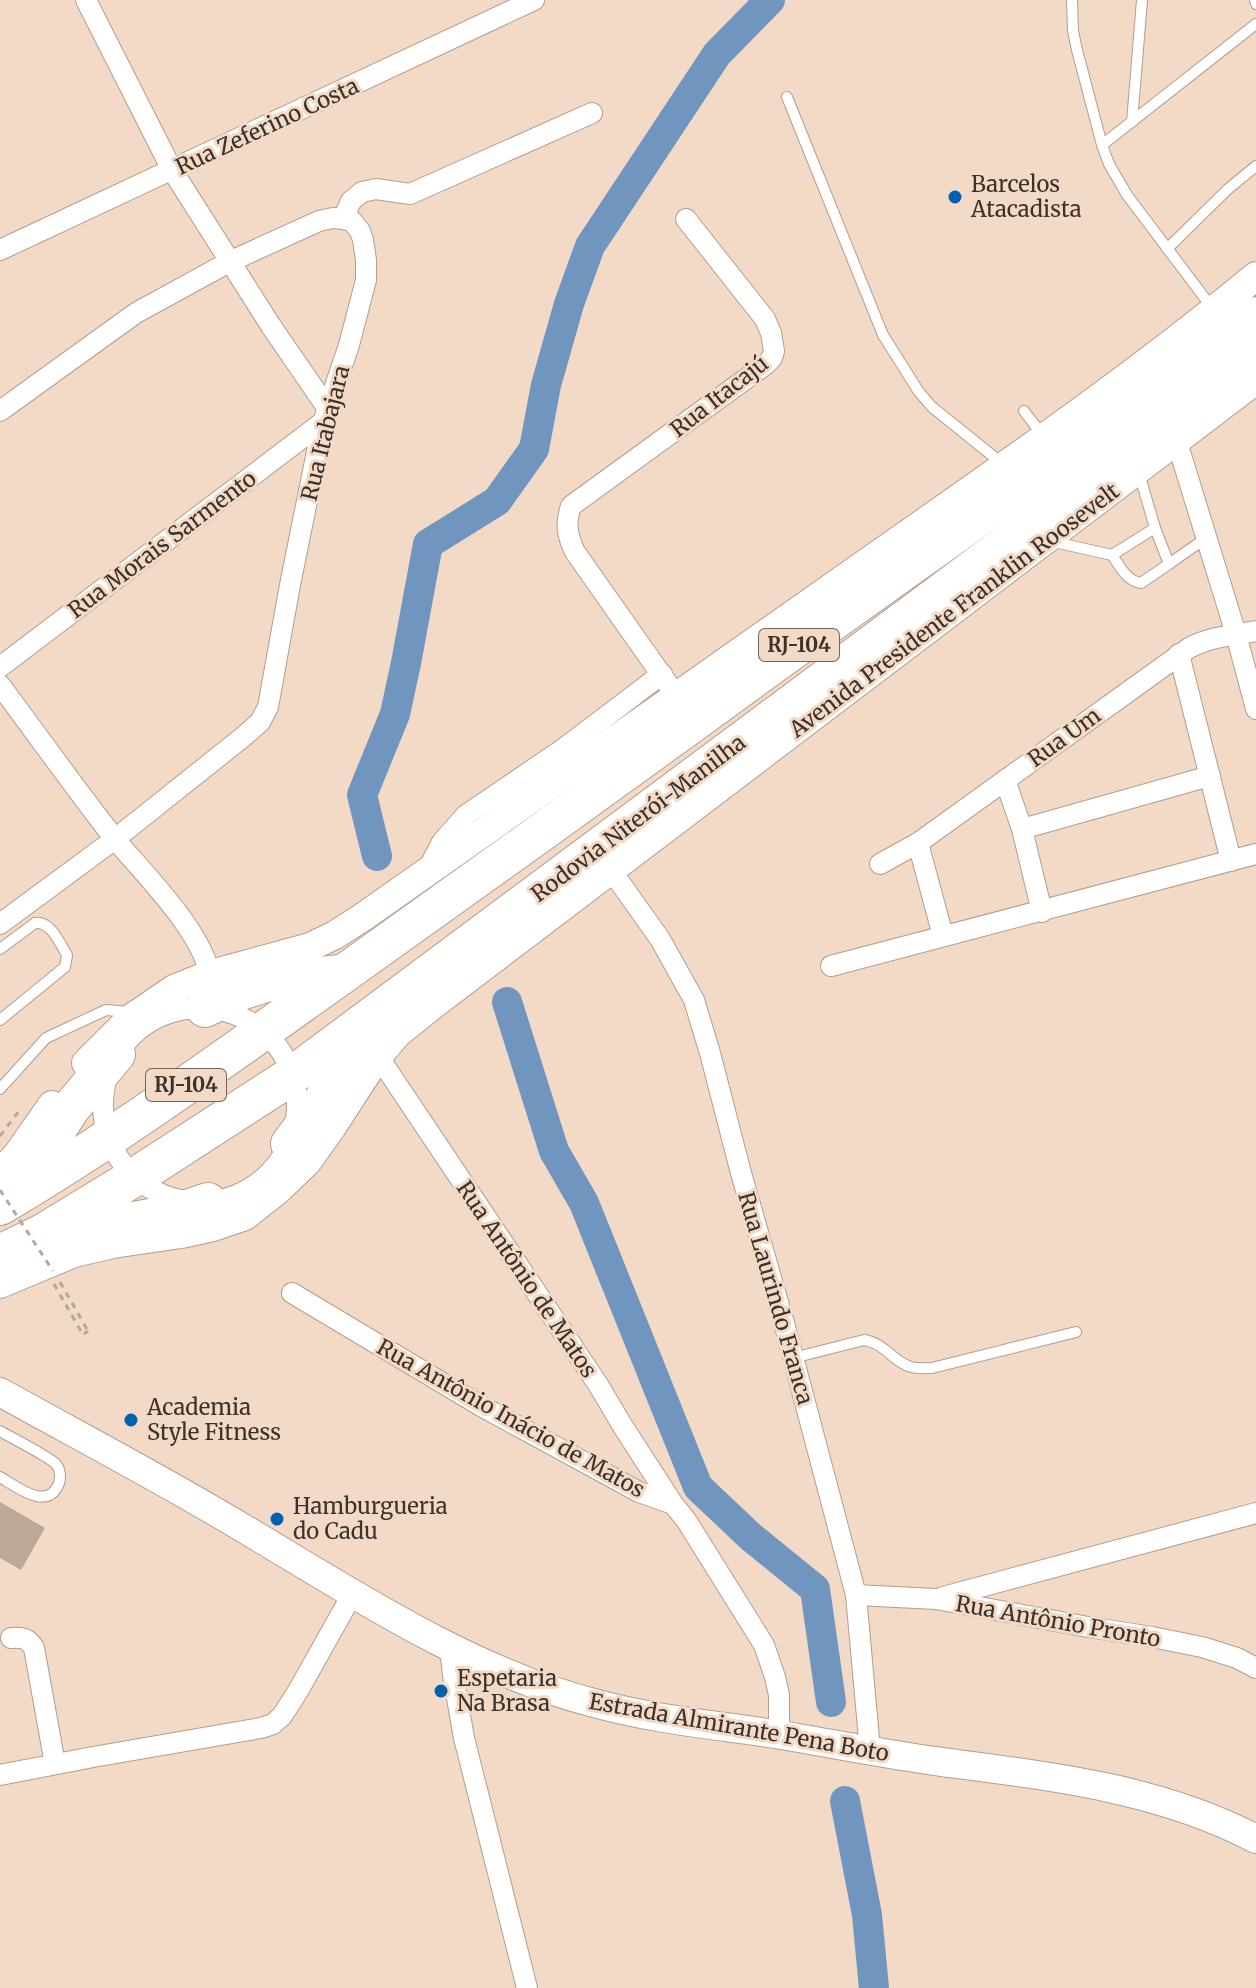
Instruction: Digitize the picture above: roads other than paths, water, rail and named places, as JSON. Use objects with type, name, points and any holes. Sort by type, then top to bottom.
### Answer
[{"type":"highway","name":"Rodovia Niterói-Manilha","points":[[3,1192],[108,1139],[264,1031],[931,550],[1149,397],[1256,316]]},
{"type":"highway","name":"Rodovia Niterói-Manilha","points":[[0,1254],[50,1263],[135,1177],[293,1075],[1091,481],[1256,353]]},
{"type":"highway","points":[[1091,481],[1159,455]]},
{"type":"highway","points":[[208,991],[240,991],[272,981],[343,974]]},
{"type":"highway","points":[[290,1144],[391,1002]]},
{"type":"highway","points":[[3,1192],[116,1054]]},
{"type":"highway","points":[[50,1263],[94,1228],[231,1204]]},
{"type":"street","points":[[86,0],[172,170],[326,416]]},
{"type":"street","name":"Rua Zeferino Costa","points":[[0,250],[534,0]]},
{"type":"street","points":[[0,411],[136,313],[229,262],[319,221],[343,219],[351,201],[362,192],[376,189],[410,194],[592,113]]},
{"type":"street","name":"Rua Itabajara","points":[[0,924],[115,839],[243,737],[260,722],[268,707],[326,416],[366,280],[366,260],[360,231],[352,221],[343,219]]},
{"type":"street","name":"Rua Itacajú","points":[[670,686],[575,552],[566,526],[571,506],[772,358],[774,343],[765,319],[686,219]]},
{"type":"street","points":[[0,685],[115,839],[182,921],[200,948],[208,991],[221,1010],[240,1016],[264,1031],[279,1048],[293,1075],[298,1110],[290,1144],[270,1173],[231,1204],[188,1202],[168,1197],[150,1189],[117,1157],[108,1139],[102,1106],[105,1079],[116,1054],[135,1032],[160,1016],[188,1008],[208,991],[335,935],[426,873],[670,686],[1045,438],[1256,276]]},
{"type":"street","name":"Avenida Presidente Franklin Roosevelt","points":[[231,1204],[279,1189],[307,1162],[378,1056],[398,1033],[429,1008],[1256,380]]},
{"type":"street","name":"Rua Morais Sarmento","points":[[0,667],[326,416]]},
{"type":"street","points":[[1159,455],[1206,538],[1246,633],[1256,709]]},
{"type":"street","name":"Rua Um","points":[[880,864],[918,843],[1179,654],[1202,641],[1246,633]]},
{"type":"street","points":[[1179,654],[1231,861]]},
{"type":"street","points":[[1022,829],[1210,776]]},
{"type":"street","points":[[1005,780],[1022,829],[1042,912]]},
{"type":"street","points":[[918,843],[943,936]]},
{"type":"street","points":[[831,966],[1256,854]]},
{"type":"street","name":"Rua Laurindo Franca","points":[[611,870],[660,939],[694,1000],[710,1053],[856,1595],[870,1750]]},
{"type":"street","points":[[3,1192],[17,1155],[65,1087],[94,1054],[139,1013],[174,989],[208,991]]},
{"type":"street","name":"Rua Antônio de Matos","points":[[378,1056],[591,1373],[673,1504]]},
{"type":"street","points":[[0,1284],[50,1263]]},
{"type":"street","name":"Rua Antônio Inácio de Matos","points":[[292,1293],[481,1406],[639,1492],[673,1504],[764,1645],[779,1695],[779,1735]]},
{"type":"street","name":"Estrada Almirante Pena Boto","points":[[0,1392],[214,1510],[450,1647],[546,1688],[594,1703],[659,1717],[919,1759],[1048,1775],[1141,1795],[1195,1811],[1256,1839]]},
{"type":"street","points":[[936,1599],[1256,1513]]},
{"type":"street","points":[[0,1775],[273,1724],[298,1691],[353,1593]]},
{"type":"street","name":"Rua Antônio Pronto","points":[[856,1595],[936,1599],[1202,1647],[1237,1658],[1256,1668]]},
{"type":"street","points":[[11,1638],[27,1639],[34,1648],[55,1764]]},
{"type":"street","points":[[450,1647],[464,1738],[527,1988]]},
{"type":"lane","points":[[1072,0],[1073,31],[1109,164],[1127,195],[1214,311]]},
{"type":"lane","points":[[1132,122],[1142,0]]},
{"type":"lane","points":[[1102,145],[1256,24]]},
{"type":"lane","points":[[787,97],[883,335],[932,407],[1005,466]]},
{"type":"lane","points":[[1167,249],[1256,166]]},
{"type":"lane","points":[[1024,411],[1045,438]]},
{"type":"lane","points":[[1159,455],[1155,528],[1169,564]]},
{"type":"lane","points":[[1112,555],[1155,528]]},
{"type":"lane","points":[[1046,540],[1112,555],[1128,578],[1141,583],[1206,538]]},
{"type":"lane","points":[[0,949],[40,922],[47,924],[67,959],[65,967],[0,1020]]},
{"type":"lane","points":[[0,1089],[46,1038],[106,1010],[139,1013]]},
{"type":"lane","points":[[793,1358],[864,1340],[875,1342],[906,1366],[932,1368],[1076,1332]]},
{"type":"lane","points":[[0,1431],[54,1463],[60,1481],[52,1494],[34,1497],[0,1477]]},
{"type":"waterway","points":[[377,856],[362,795],[395,714],[428,544],[497,501],[534,449],[546,385],[569,304],[590,246],[717,54],[770,0]]},
{"type":"waterway","points":[[507,1002],[554,1151],[584,1203],[698,1487],[751,1537],[815,1589],[831,1702]]},
{"type":"waterway","points":[[845,1801],[867,1915],[874,1988]]},
{"type":"place","name":"Barcelos Atacadista","points":[[955,197]]},
{"type":"place","name":"Academia Style Fitness","points":[[131,1420]]},
{"type":"place","name":"Hamburgueria do Cadu","points":[[277,1519]]},
{"type":"place","name":"Espetaria Na Brasa","points":[[441,1691]]}]
